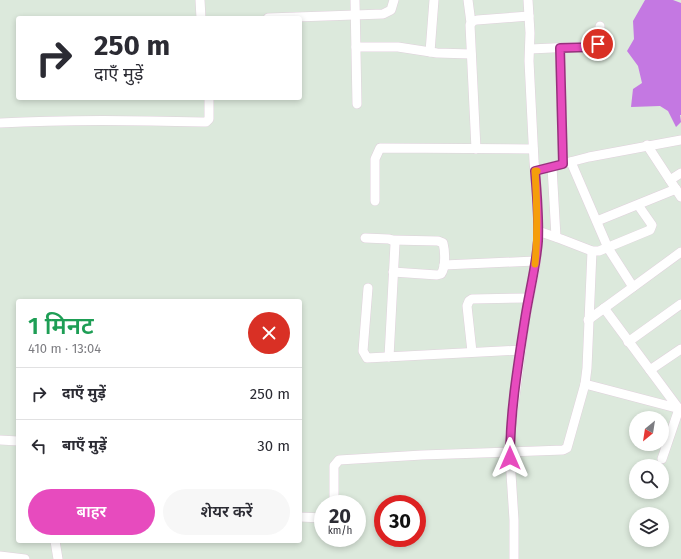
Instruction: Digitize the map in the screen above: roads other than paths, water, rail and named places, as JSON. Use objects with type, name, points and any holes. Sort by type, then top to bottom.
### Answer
[{"type":"street","points":[[200,0],[201,16]]},
{"type":"street","points":[[355,0],[357,104]]},
{"type":"street","points":[[302,17],[386,13],[392,8],[394,0]]},
{"type":"street","points":[[430,52],[434,0]]},
{"type":"street","points":[[468,0],[471,23],[471,54],[476,149]]},
{"type":"street","points":[[514,559],[514,520],[510,435],[521,350],[536,261],[538,231],[538,206],[533,149],[528,0]]},
{"type":"street","points":[[471,23],[477,20],[529,16]]},
{"type":"street","points":[[530,49],[596,46],[598,44],[600,26]]},
{"type":"street","points":[[356,47],[398,47],[430,52],[471,54]]},
{"type":"street","points":[[560,48],[567,163],[597,220],[608,248],[633,287]]},
{"type":"street","points":[[0,123],[45,120],[206,122],[209,119],[209,100]]},
{"type":"street","points":[[535,171],[647,145],[681,140]]},
{"type":"street","points":[[597,220],[638,204],[678,193],[647,145]]},
{"type":"street","points":[[375,201],[375,158],[380,148],[533,149]]},
{"type":"street","points":[[552,167],[556,237]]},
{"type":"street","points":[[670,180],[681,173]]},
{"type":"street","points":[[538,231],[592,251],[599,251],[650,230],[652,224],[638,204]]},
{"type":"street","points":[[365,238],[440,242],[444,246],[444,265],[442,272],[438,275],[394,272]]},
{"type":"street","points":[[389,357],[395,244],[392,240]]},
{"type":"street","points":[[334,495],[334,466],[339,460],[422,455],[510,453],[563,450],[567,448],[585,384],[592,251]]},
{"type":"street","points":[[588,320],[681,252]]},
{"type":"street","points":[[444,265],[536,261]]},
{"type":"street","points":[[368,288],[364,354],[367,358],[521,350]]},
{"type":"street","points":[[472,352],[468,306],[469,301],[472,299],[529,298]]},
{"type":"street","points":[[628,342],[681,304]]},
{"type":"street","points":[[604,308],[628,342],[680,409]]},
{"type":"street","points":[[650,370],[681,349]]},
{"type":"street","points":[[585,384],[680,409]]},
{"type":"street","points":[[662,459],[680,409]]},
{"type":"street","points":[[0,440],[16,441]]},
{"type":"street","points":[[302,517],[314,518]]},
{"type":"street","points":[[55,543],[58,559]]},
{"type":"street","points":[[0,556],[25,559]]}]
